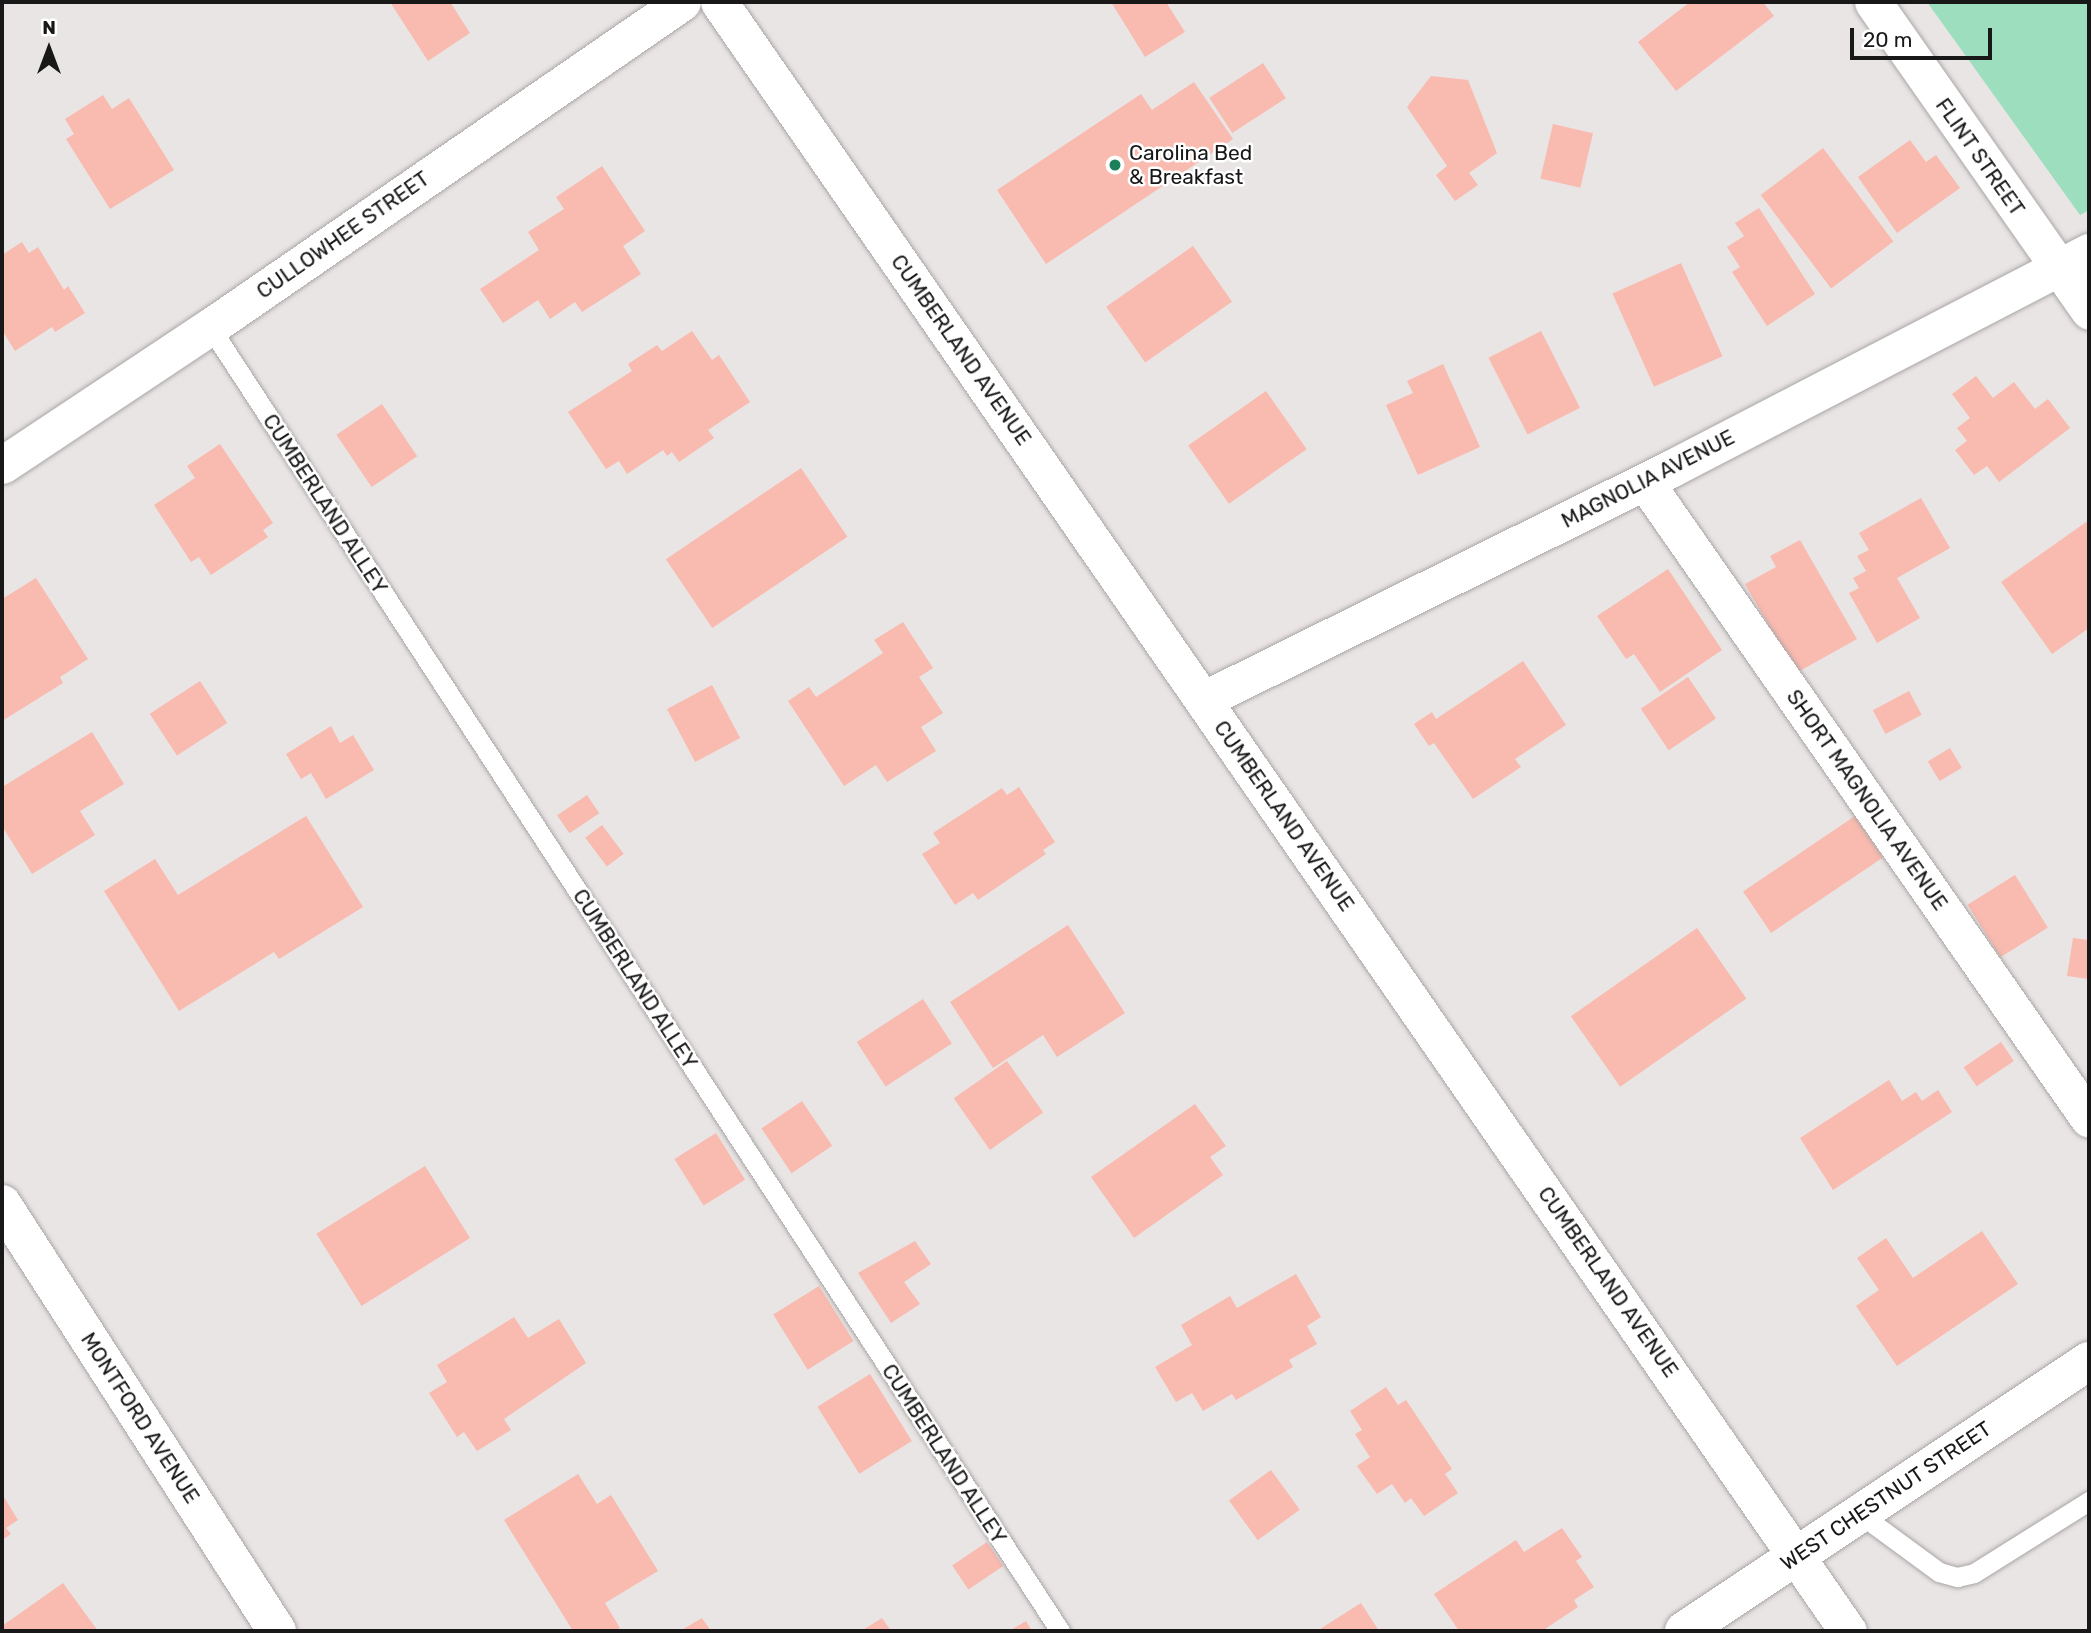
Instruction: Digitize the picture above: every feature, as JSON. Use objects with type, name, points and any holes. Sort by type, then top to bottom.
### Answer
[{"type":"street","name":"CULLOWHEE STREET","points":[[2,465],[210,327],[682,2]]},
{"type":"street","name":"CUMBERLAND AVENUE","points":[[719,2],[1848,1631]]},
{"type":"street","name":"FLINT STREET","points":[[1873,2],[2089,311]]},
{"type":"street","name":"MAGNOLIA AVENUE","points":[[1203,700],[1645,482],[2089,252]]},
{"type":"street","name":"SHORT MAGNOLIA AVENUE","points":[[1645,482],[2089,1119]]},
{"type":"street","name":"MONTFORD AVENUE","points":[[2,1204],[277,1631]]},
{"type":"street","name":"WEST CHESTNUT STREET","points":[[1684,1631],[2089,1361]]},
{"type":"lane","name":"CUMBERLAND ALLEY","points":[[210,327],[1060,1631]]},
{"type":"lane","points":[[1860,1514],[1940,1572],[1957,1577],[1974,1573],[2089,1501]]},
{"type":"green space","points":[[1927,2],[2089,2],[2089,210],[2080,215]]},
{"type":"building","points":[[390,2],[450,2],[470,33],[428,61]]},
{"type":"building","points":[[1111,2],[1166,2],[1185,32],[1145,57]]},
{"type":"building","points":[[1690,2],[1763,2],[1774,16],[1676,91],[1638,42]]},
{"type":"building","points":[[1263,63],[1286,98],[1232,133],[1209,98]]},
{"type":"building","points":[[1431,76],[1468,80],[1497,153],[1469,173],[1478,185],[1455,201],[1436,175],[1447,166],[1407,107]]},
{"type":"building","name":"Carolina Bed & Breakfast","points":[[1194,82],[1233,139],[1046,264],[997,190],[1141,94],[1152,110]]},
{"type":"building","points":[[103,95],[112,109],[129,98],[174,170],[110,209],[66,139],[74,134],[65,119]]},
{"type":"building","points":[[1553,124],[1593,133],[1580,188],[1540,179]]},
{"type":"building","points":[[1910,140],[1926,162],[1936,155],[1960,188],[1897,233],[1858,177]]},
{"type":"building","points":[[1823,148],[1893,241],[1831,288],[1761,195]]},
{"type":"building","points":[[602,166],[645,231],[623,246],[641,274],[582,312],[575,302],[550,319],[538,300],[503,323],[480,289],[539,250],[528,232],[564,209],[556,197]]},
{"type":"building","points":[[1759,208],[1815,294],[1767,326],[1732,272],[1740,267],[1727,247],[1744,236],[1735,223]]},
{"type":"building","points":[[22,242],[29,253],[38,247],[64,290],[68,286],[85,313],[55,332],[52,327],[15,351],[2,330],[2,255]]},
{"type":"building","points":[[1193,246],[1232,302],[1145,363],[1106,307]]},
{"type":"building","points":[[1681,263],[1722,356],[1654,387],[1612,294]]},
{"type":"building","points":[[692,331],[712,360],[719,355],[750,402],[708,430],[714,438],[679,462],[672,452],[667,456],[663,450],[627,474],[619,461],[606,469],[568,412],[632,371],[628,364],[657,345],[662,351]]},
{"type":"building","points":[[1541,331],[1580,408],[1527,434],[1488,358]]},
{"type":"building","points":[[1443,364],[1480,447],[1418,475],[1386,405],[1413,393],[1407,381]]},
{"type":"building","points":[[1976,376],[1993,398],[2014,382],[2035,409],[2048,399],[2070,428],[1999,482],[1987,466],[1974,475],[1955,450],[1967,441],[1957,428],[1970,418],[1952,394]]},
{"type":"building","points":[[1266,391],[1307,449],[1229,504],[1188,445]]},
{"type":"building","points":[[382,404],[417,456],[372,487],[336,435]]},
{"type":"building","points":[[220,444],[273,523],[263,530],[268,537],[211,575],[199,557],[191,562],[154,505],[195,478],[187,466]]},
{"type":"building","points":[[801,468],[847,537],[712,628],[666,559]]},
{"type":"building","points":[[1921,498],[1950,548],[1897,578],[1920,618],[1877,643],[1849,593],[1859,588],[1853,578],[1866,571],[1857,556],[1869,550],[1859,533]]},
{"type":"building","points":[[2089,520],[2089,628],[2052,654],[2001,582]]},
{"type":"building","points":[[1800,540],[1857,639],[1796,673],[1745,584],[1776,567],[1770,556]]},
{"type":"building","points":[[1668,569],[1722,650],[1660,692],[1634,654],[1626,659],[1597,616]]},
{"type":"building","points":[[36,578],[88,659],[60,677],[63,683],[2,721],[2,599]]},
{"type":"building","points":[[903,622],[933,668],[919,677],[943,713],[921,727],[936,751],[887,782],[876,765],[844,786],[788,701],[809,687],[816,697],[883,653],[874,640]]},
{"type":"building","points":[[1523,661],[1566,725],[1515,759],[1521,767],[1473,799],[1434,743],[1429,746],[1414,724],[1432,712],[1436,719]]},
{"type":"building","points":[[1688,677],[1716,718],[1669,750],[1641,709]]},
{"type":"building","points":[[200,681],[227,723],[177,756],[150,714]]},
{"type":"building","points":[[712,685],[740,738],[695,762],[667,709]]},
{"type":"building","points":[[1909,691],[1922,715],[1885,734],[1873,710]]},
{"type":"building","points":[[331,726],[340,743],[353,735],[374,770],[326,799],[311,773],[301,779],[286,754]]},
{"type":"building","points":[[92,732],[124,784],[80,811],[95,835],[32,874],[2,826],[2,787]]},
{"type":"building","points":[[1950,748],[1962,768],[1940,781],[1928,761]]},
{"type":"building","points":[[1019,787],[1055,842],[1043,850],[1046,854],[978,900],[973,893],[955,905],[922,854],[940,843],[933,833],[1002,788],[1007,795]]},
{"type":"building","points":[[587,795],[599,813],[569,833],[557,815]]},
{"type":"building","points":[[306,816],[363,907],[279,959],[274,952],[179,1011],[104,891],[155,859],[178,895]]},
{"type":"building","points":[[1855,816],[1883,857],[1771,933],[1743,891]]},
{"type":"building","points":[[602,825],[624,854],[607,866],[585,838]]},
{"type":"building","points":[[2015,875],[2048,928],[2000,957],[1968,905]]},
{"type":"building","points":[[1068,925],[1125,1013],[1057,1057],[1043,1035],[993,1068],[950,1002]]},
{"type":"building","points":[[1697,928],[1746,998],[1620,1087],[1571,1016]]},
{"type":"building","points":[[2073,938],[2089,940],[2089,979],[2067,976]]},
{"type":"building","points":[[923,999],[952,1043],[886,1086],[857,1042]]},
{"type":"building","points":[[2001,1042],[2014,1061],[1977,1086],[1964,1067]]},
{"type":"building","points":[[1007,1061],[1043,1113],[990,1150],[954,1098]]},
{"type":"building","points":[[1889,1080],[1902,1101],[1916,1092],[1922,1101],[1938,1090],[1952,1112],[1833,1190],[1800,1138]]},
{"type":"building","points":[[802,1101],[832,1146],[792,1173],[761,1128]]},
{"type":"building","points":[[1195,1104],[1226,1146],[1210,1157],[1223,1175],[1134,1238],[1091,1177]]},
{"type":"building","points":[[716,1133],[745,1180],[704,1206],[674,1159]]},
{"type":"building","points":[[425,1166],[470,1238],[361,1306],[316,1234]]},
{"type":"building","points":[[1982,1231],[2018,1284],[1897,1366],[1856,1306],[1879,1290],[1857,1258],[1886,1238],[1913,1278]]},
{"type":"building","points":[[915,1241],[931,1264],[904,1282],[920,1304],[891,1323],[858,1273]]},
{"type":"building","points":[[1296,1274],[1321,1317],[1307,1326],[1317,1344],[1289,1360],[1293,1367],[1236,1400],[1232,1394],[1203,1411],[1192,1393],[1176,1402],[1155,1367],[1192,1345],[1181,1325],[1230,1296],[1237,1308]]},
{"type":"building","points":[[819,1286],[853,1341],[808,1370],[773,1315]]},
{"type":"building","points":[[514,1317],[528,1338],[559,1319],[586,1363],[504,1419],[511,1430],[477,1451],[464,1432],[457,1437],[429,1393],[447,1382],[437,1365]]},
{"type":"building","points":[[870,1374],[912,1441],[859,1474],[817,1407]]},
{"type":"building","points":[[1386,1387],[1398,1405],[1406,1400],[1452,1469],[1445,1474],[1458,1493],[1424,1516],[1411,1498],[1405,1503],[1392,1484],[1377,1494],[1357,1466],[1370,1457],[1355,1434],[1362,1430],[1350,1411]]},
{"type":"building","points":[[1271,1470],[1300,1510],[1258,1540],[1229,1501]]},
{"type":"building","points":[[578,1474],[597,1504],[611,1495],[658,1571],[605,1603],[620,1628],[615,1631],[573,1631],[504,1520]]},
{"type":"building","points":[[2,1494],[18,1520],[6,1528],[11,1534],[2,1540]]},
{"type":"building","points":[[1562,1528],[1582,1557],[1576,1561],[1594,1587],[1574,1600],[1578,1607],[1542,1631],[1459,1631],[1434,1594],[1516,1540],[1524,1552]]},
{"type":"building","points":[[987,1542],[1003,1566],[968,1590],[952,1565]]},
{"type":"building","points":[[63,1583],[98,1631],[2,1631],[2,1626]]},
{"type":"building","points":[[1361,1603],[1379,1631],[1317,1631]]},
{"type":"building","points":[[702,1618],[711,1631],[680,1631]]},
{"type":"building","points":[[882,1618],[891,1631],[861,1631]]},
{"type":"building","points":[[1026,1621],[1032,1631],[1009,1631]]},
{"type":"place","name":"Carolina Bed & Breakfast","points":[[1115,165]]}]
